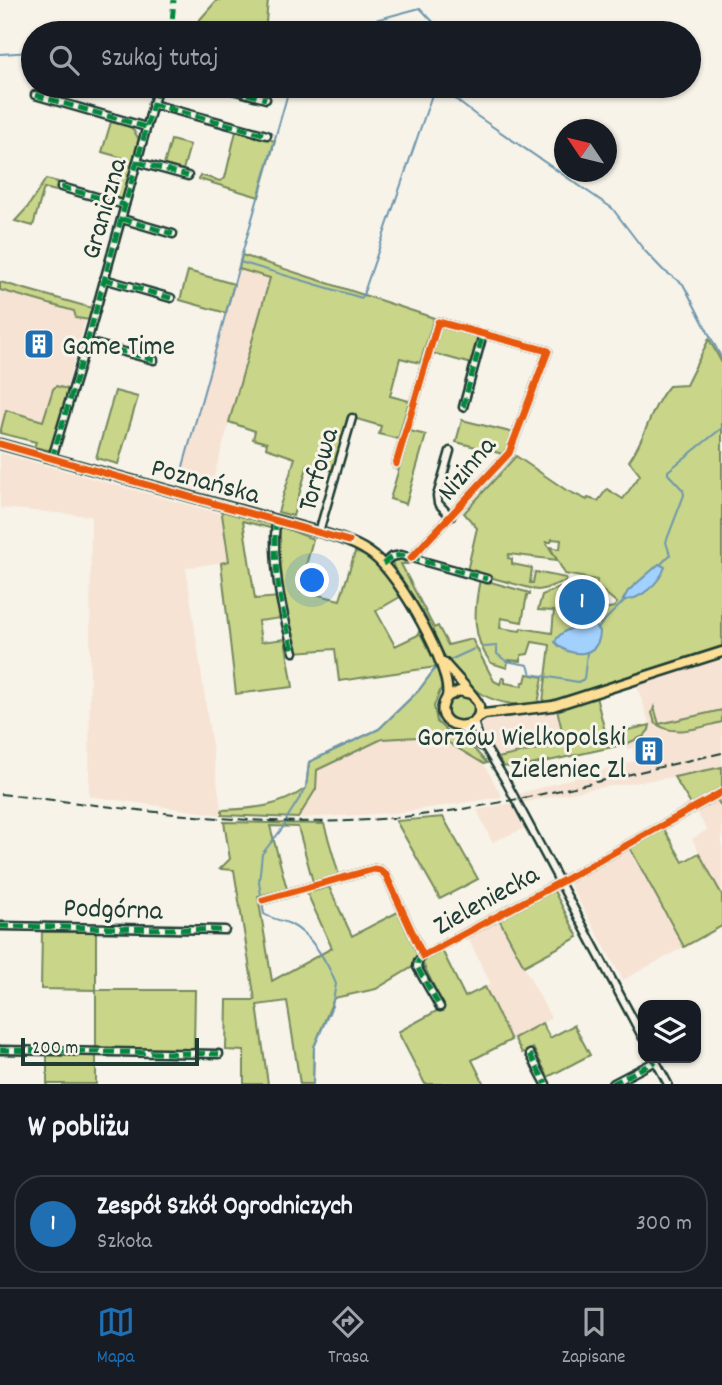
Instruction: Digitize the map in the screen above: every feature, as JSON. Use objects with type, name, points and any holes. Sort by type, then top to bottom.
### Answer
[{"type":"main road","name":"Poznańska","points":[[0,444],[319,532],[357,545],[383,564],[401,588],[438,655],[454,677],[474,697]]},
{"type":"main road","points":[[522,711],[492,706],[458,691],[447,697],[443,706],[443,714],[450,723],[459,726],[484,714],[522,711],[556,705],[722,652]]},
{"type":"main road","name":"Poznańska","points":[[438,655],[447,679],[447,697]]},
{"type":"main road","points":[[474,697],[479,710],[475,720]]},
{"type":"street","points":[[45,98],[146,127]]},
{"type":"street","name":"Graniczna","points":[[52,458],[122,219],[154,98]]},
{"type":"street","points":[[152,104],[267,135]]},
{"type":"street","points":[[136,162],[188,176]]},
{"type":"street","points":[[61,187],[125,205]]},
{"type":"street","points":[[122,219],[173,234]]},
{"type":"street","points":[[104,279],[171,298]]},
{"type":"street","points":[[396,464],[438,322],[484,334],[463,407]]},
{"type":"street","name":"Nizinna","points":[[411,558],[509,453],[548,351],[484,334]]},
{"type":"street","points":[[87,342],[154,360]]},
{"type":"street","name":"Torfowa","points":[[319,532],[352,418]]},
{"type":"street","points":[[450,452],[437,496],[438,503],[451,517]]},
{"type":"street","name":"Poznańska","points":[[276,520],[274,541],[278,576],[285,625],[294,652]]},
{"type":"street","points":[[383,564],[394,556],[411,558],[487,579]]},
{"type":"street","points":[[475,720],[478,734],[505,778],[638,1029]]},
{"type":"street","points":[[459,726],[488,752]]},
{"type":"street","name":"Zieleniecka","points":[[263,900],[374,869],[380,870],[386,875],[423,956],[722,792]]},
{"type":"street","name":"Podgórna","points":[[0,926],[225,930]]},
{"type":"street","points":[[423,956],[417,967],[440,1007]]},
{"type":"street","points":[[0,1051],[219,1054]]},
{"type":"street","points":[[530,1054],[546,1084]]},
{"type":"street","points":[[612,1084],[650,1063]]},
{"type":"street","points":[[657,1063],[668,1084]]},
{"type":"shaded area","points":[[239,269],[270,278],[209,494],[178,485]]},
{"type":"shaded area","points":[[0,282],[89,307],[55,430],[0,433]]},
{"type":"shaded area","points":[[0,453],[221,514],[229,561],[186,568],[222,815],[89,796],[91,516],[0,508]]},
{"type":"shaded area","points":[[722,652],[722,767],[522,803],[518,794],[635,761],[633,748],[627,749],[626,742],[637,740],[650,725],[635,680]]},
{"type":"shaded area","points":[[556,705],[565,743],[492,759],[478,735],[476,719]]},
{"type":"shaded area","points":[[437,736],[484,764],[502,797],[396,813],[298,818],[316,789],[317,770],[382,739]]},
{"type":"shaded area","points":[[722,792],[722,895],[692,839],[707,830],[694,807]]},
{"type":"shaded area","points":[[518,804],[529,824],[492,842],[477,810]]},
{"type":"shaded area","points":[[630,848],[684,947],[623,980],[569,883]]},
{"type":"shaded area","points":[[499,919],[551,1018],[511,1040],[485,987],[491,984],[467,936]]},
{"type":"green space","points":[[217,0],[268,0],[266,21],[199,21]]},
{"type":"green space","points":[[111,122],[131,127],[139,139],[124,200],[107,196],[114,193],[123,158],[102,152]]},
{"type":"green space","points":[[236,131],[275,141],[259,197],[199,179],[200,175],[220,181],[225,178]]},
{"type":"green space","points":[[171,140],[190,145],[183,170],[164,165]]},
{"type":"green space","points":[[46,179],[58,182],[56,191],[44,188],[33,226],[15,221],[27,208]]},
{"type":"green space","points":[[242,255],[434,318],[420,363],[400,358],[390,396],[409,401],[398,439],[379,434],[381,426],[350,417],[334,471],[308,464],[293,516],[278,512],[295,458],[266,448],[267,443],[253,439],[255,431],[229,422],[270,278],[239,269]]},
{"type":"green space","points":[[188,271],[234,284],[226,313],[180,300]]},
{"type":"green space","points":[[0,282],[92,308],[101,284],[90,320],[76,318],[74,311],[0,290]]},
{"type":"green space","points":[[441,325],[477,335],[479,339],[472,364],[432,353]]},
{"type":"green space","points":[[709,339],[722,363],[722,646],[543,702],[550,645],[532,642],[528,654],[521,655],[521,661],[508,660],[507,668],[491,663],[477,633],[476,602],[480,579],[530,593],[527,595],[522,622],[501,618],[500,628],[552,633],[554,611],[538,610],[542,595],[559,588],[569,588],[566,613],[581,623],[588,619],[601,624],[604,621],[601,618],[588,615],[590,606],[597,604],[597,610],[614,607],[617,603],[599,588],[597,602],[594,601],[597,580],[565,574],[550,547],[560,549],[561,540],[552,539],[551,542],[546,542],[557,560],[509,554],[508,558],[512,559],[512,564],[532,568],[530,583],[533,583],[535,572],[566,578],[565,582],[544,589],[537,590],[467,571],[477,528],[464,513],[516,456],[566,490],[587,500],[598,501],[607,489],[623,499],[640,475],[629,461],[657,404],[669,386],[686,385]]},
{"type":"green space","points":[[56,386],[67,389],[67,400],[51,449],[34,447],[36,442],[0,433],[6,410],[43,421]]},
{"type":"green space","points":[[115,391],[138,397],[118,464],[96,458]]},
{"type":"green space","points":[[462,420],[514,433],[503,454],[456,442]]},
{"type":"green space","points":[[410,431],[426,435],[406,504],[390,499]]},
{"type":"green space","points":[[221,508],[274,523],[270,528],[243,521],[255,599],[280,597],[282,618],[258,621],[261,642],[285,639],[293,687],[236,694],[221,563],[229,561]]},
{"type":"green space","points":[[277,525],[313,539],[301,591],[340,600],[355,552],[382,569],[400,597],[376,611],[395,646],[418,635],[419,631],[437,666],[442,686],[434,706],[437,722],[447,731],[462,736],[487,763],[484,764],[437,736],[382,739],[317,770],[316,789],[298,818],[222,815],[222,810],[255,808],[276,803],[306,788],[309,762],[379,729],[419,690],[436,667],[339,681],[335,649],[294,652],[282,584]]},
{"type":"green space","points":[[400,558],[407,564],[401,564],[434,628],[438,626],[448,645],[472,639],[494,681],[500,684],[502,678],[505,678],[505,683],[522,686],[527,674],[543,677],[538,704],[507,703],[483,695],[464,681],[448,662],[394,568],[392,561]]},
{"type":"green space","points":[[595,693],[606,735],[650,725],[649,730],[644,736],[626,744],[517,768],[503,766],[498,758],[565,743],[556,705]]},
{"type":"green space","points":[[460,694],[470,698],[474,708],[470,718],[460,722],[450,718],[446,708],[450,698]]},
{"type":"green space","points":[[654,707],[659,724],[722,710],[722,722],[688,730],[671,730],[655,723],[652,713]]},
{"type":"green space","points":[[722,767],[722,808],[715,796],[693,808],[674,777]]},
{"type":"green space","points":[[443,817],[478,879],[440,899],[396,821]]},
{"type":"green space","points":[[224,822],[324,824],[339,875],[313,882],[298,827],[270,826],[287,889],[258,896],[272,981],[332,948],[307,893],[329,887],[352,936],[398,912],[417,954],[414,966],[376,989],[334,998],[314,1047],[313,1084],[300,1084],[287,1001],[257,1005],[268,1084],[244,1084],[244,1051],[226,1050],[227,1000],[255,1000],[234,870],[220,869],[230,859]]},
{"type":"green space","points":[[664,829],[683,862],[699,853],[722,895],[722,926],[684,947],[630,848]]},
{"type":"green space","points":[[553,889],[578,937],[524,966],[499,919]]},
{"type":"green space","points":[[96,931],[96,990],[41,989],[42,932]]},
{"type":"green space","points":[[442,950],[465,997],[485,987],[511,1040],[472,1060],[484,1084],[425,1084],[398,1032],[444,1007],[422,962]]},
{"type":"green space","points":[[96,990],[195,990],[194,1049],[96,1049]]},
{"type":"green space","points":[[542,1023],[550,1038],[574,1025],[590,1055],[548,1077],[533,1048],[522,1053],[514,1038]]},
{"type":"green space","points":[[47,1054],[96,1055],[96,1084],[47,1084]]},
{"type":"water","points":[[659,564],[665,567],[654,584],[642,594],[623,600],[628,591]]},
{"type":"water","points":[[593,624],[600,631],[599,640],[590,651],[568,651],[555,642],[566,631]]},
{"type":"waterway","points":[[372,21],[420,8],[432,21]]},
{"type":"waterway","points":[[0,54],[21,53]]},
{"type":"waterway","points":[[240,261],[287,98]]},
{"type":"waterway","points":[[179,481],[240,262],[362,298],[431,98]]},
{"type":"waterway","points":[[455,98],[612,208],[644,250],[663,270],[683,284],[722,359]]},
{"type":"waterway","points":[[661,564],[670,555],[666,542],[684,495],[668,471],[722,428]]},
{"type":"waterway","points":[[604,621],[625,600]]},
{"type":"waterway","points":[[598,629],[602,623]]},
{"type":"waterway","points":[[484,647],[497,646],[497,654],[506,661],[528,665],[531,674],[578,682],[584,679],[587,653]]},
{"type":"waterway","points":[[450,660],[474,649]]},
{"type":"waterway","points":[[313,1084],[314,1047],[332,1006],[336,984],[323,958],[305,935],[290,924],[264,914],[259,882],[262,854],[285,825],[306,788],[309,762],[379,729],[419,690],[437,666]]},
{"type":"railway","points":[[0,794],[217,818],[348,821],[395,818],[489,804],[722,753]]},
{"type":"marked path","points":[[172,21],[174,0]]},
{"type":"marked path","points":[[45,98],[146,127]]},
{"type":"marked path","points":[[52,458],[155,98]]},
{"type":"marked path","points":[[152,104],[267,135]]},
{"type":"marked path","points":[[137,162],[188,176]]},
{"type":"marked path","points":[[61,187],[125,205]]},
{"type":"marked path","points":[[122,219],[173,234]]},
{"type":"marked path","points":[[104,279],[171,298]]},
{"type":"marked path","points":[[463,407],[483,334]]},
{"type":"marked path","points":[[87,342],[154,360]]},
{"type":"marked path","points":[[276,520],[275,553],[279,587],[294,652]]},
{"type":"marked path","points":[[383,564],[391,557],[401,555],[487,579]]},
{"type":"marked path","points":[[0,926],[225,930]]},
{"type":"marked path","points":[[423,956],[417,967],[440,1007]]},
{"type":"marked path","points":[[0,1050],[219,1054]]},
{"type":"marked path","points":[[530,1054],[546,1084]]},
{"type":"marked path","points":[[612,1084],[652,1063]]},
{"type":"cycle path","points":[[396,464],[438,322],[548,351],[509,453],[411,558]]},
{"type":"cycle path","points":[[0,444],[349,541]]},
{"type":"cycle path","points":[[263,900],[374,869],[380,870],[386,875],[423,956],[722,792]]},
{"type":"place","name":"Game Time","points":[[39,344]]},
{"type":"place","name":"Zespół Szkół Ogrodniczych","points":[[582,602]]},
{"type":"place","name":"Gorzów Wielkopolski Zieleniec Zl","points":[[649,751]]}]
